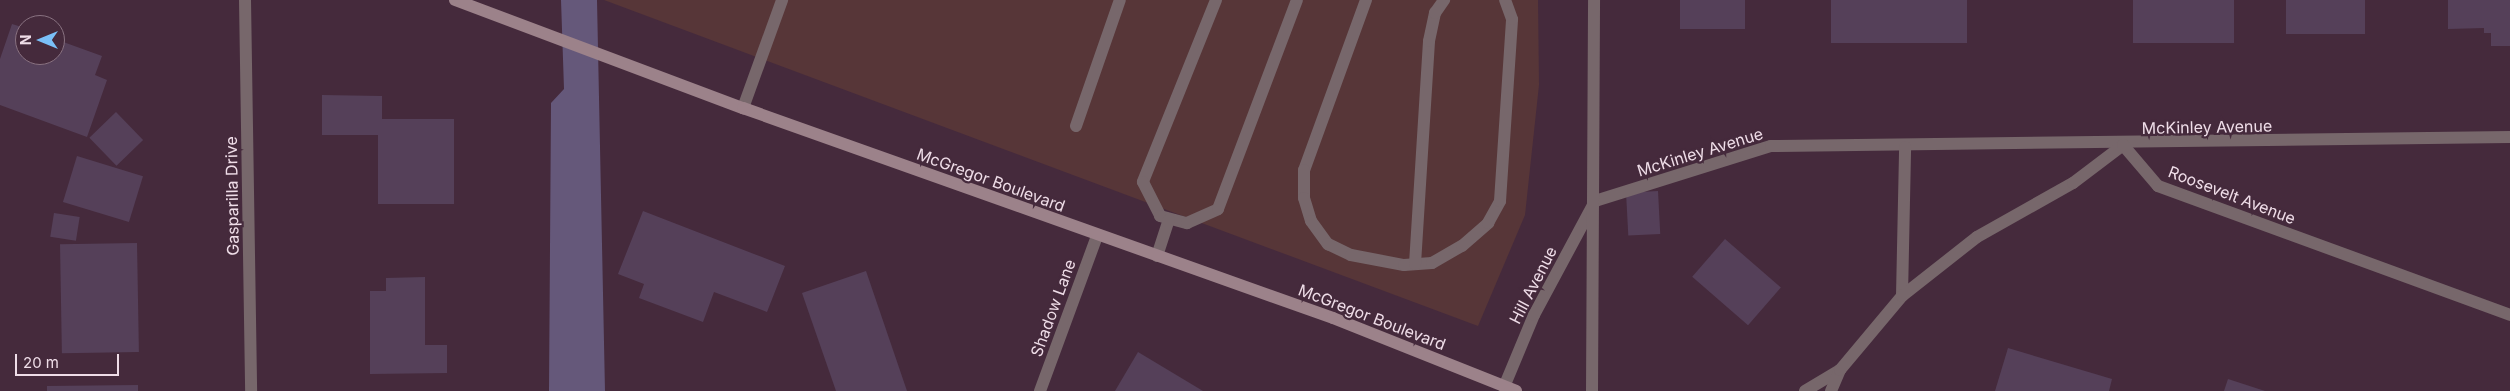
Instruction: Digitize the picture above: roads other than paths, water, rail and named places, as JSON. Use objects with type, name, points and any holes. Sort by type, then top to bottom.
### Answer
[{"type":"main road","name":"McGregor Boulevard","points":[[455,0],[742,108],[1097,236],[1333,318],[1510,389]]},
{"type":"street","name":"Gasparilla Drive","points":[[245,0],[252,391]]},
{"type":"street","points":[[742,108],[782,0]]},
{"type":"street","points":[[1076,126],[1120,0]]},
{"type":"street","points":[[1216,0],[1144,182],[1153,207],[1169,220],[1186,223],[1218,210],[1297,0]]},
{"type":"street","points":[[1366,0],[1304,170],[1304,198],[1311,221],[1328,244],[1351,255],[1415,264],[1432,263],[1462,246],[1488,223],[1500,201],[1512,19],[1505,0]]},
{"type":"street","points":[[1415,264],[1430,41],[1435,13],[1444,0]]},
{"type":"street","name":"Hill Avenue","points":[[1592,391],[1596,201],[1594,0]]},
{"type":"street","name":"McKinley Avenue","points":[[1596,201],[1771,146],[2123,145],[2510,137]]},
{"type":"street","points":[[1831,391],[1840,370],[1902,296],[1977,237],[2073,183],[2123,145]]},
{"type":"street","name":"Roosevelt Avenue","points":[[2123,145],[2158,186],[2510,315]]},
{"type":"street","points":[[1902,296],[1905,147]]},
{"type":"street","name":"Hill Avenue","points":[[1510,389],[1534,315],[1596,201]]},
{"type":"street","points":[[1157,256],[1169,220]]},
{"type":"street","name":"Shadow Lane","points":[[1040,391],[1097,236]]},
{"type":"street","points":[[1805,391],[1840,370]]}]
